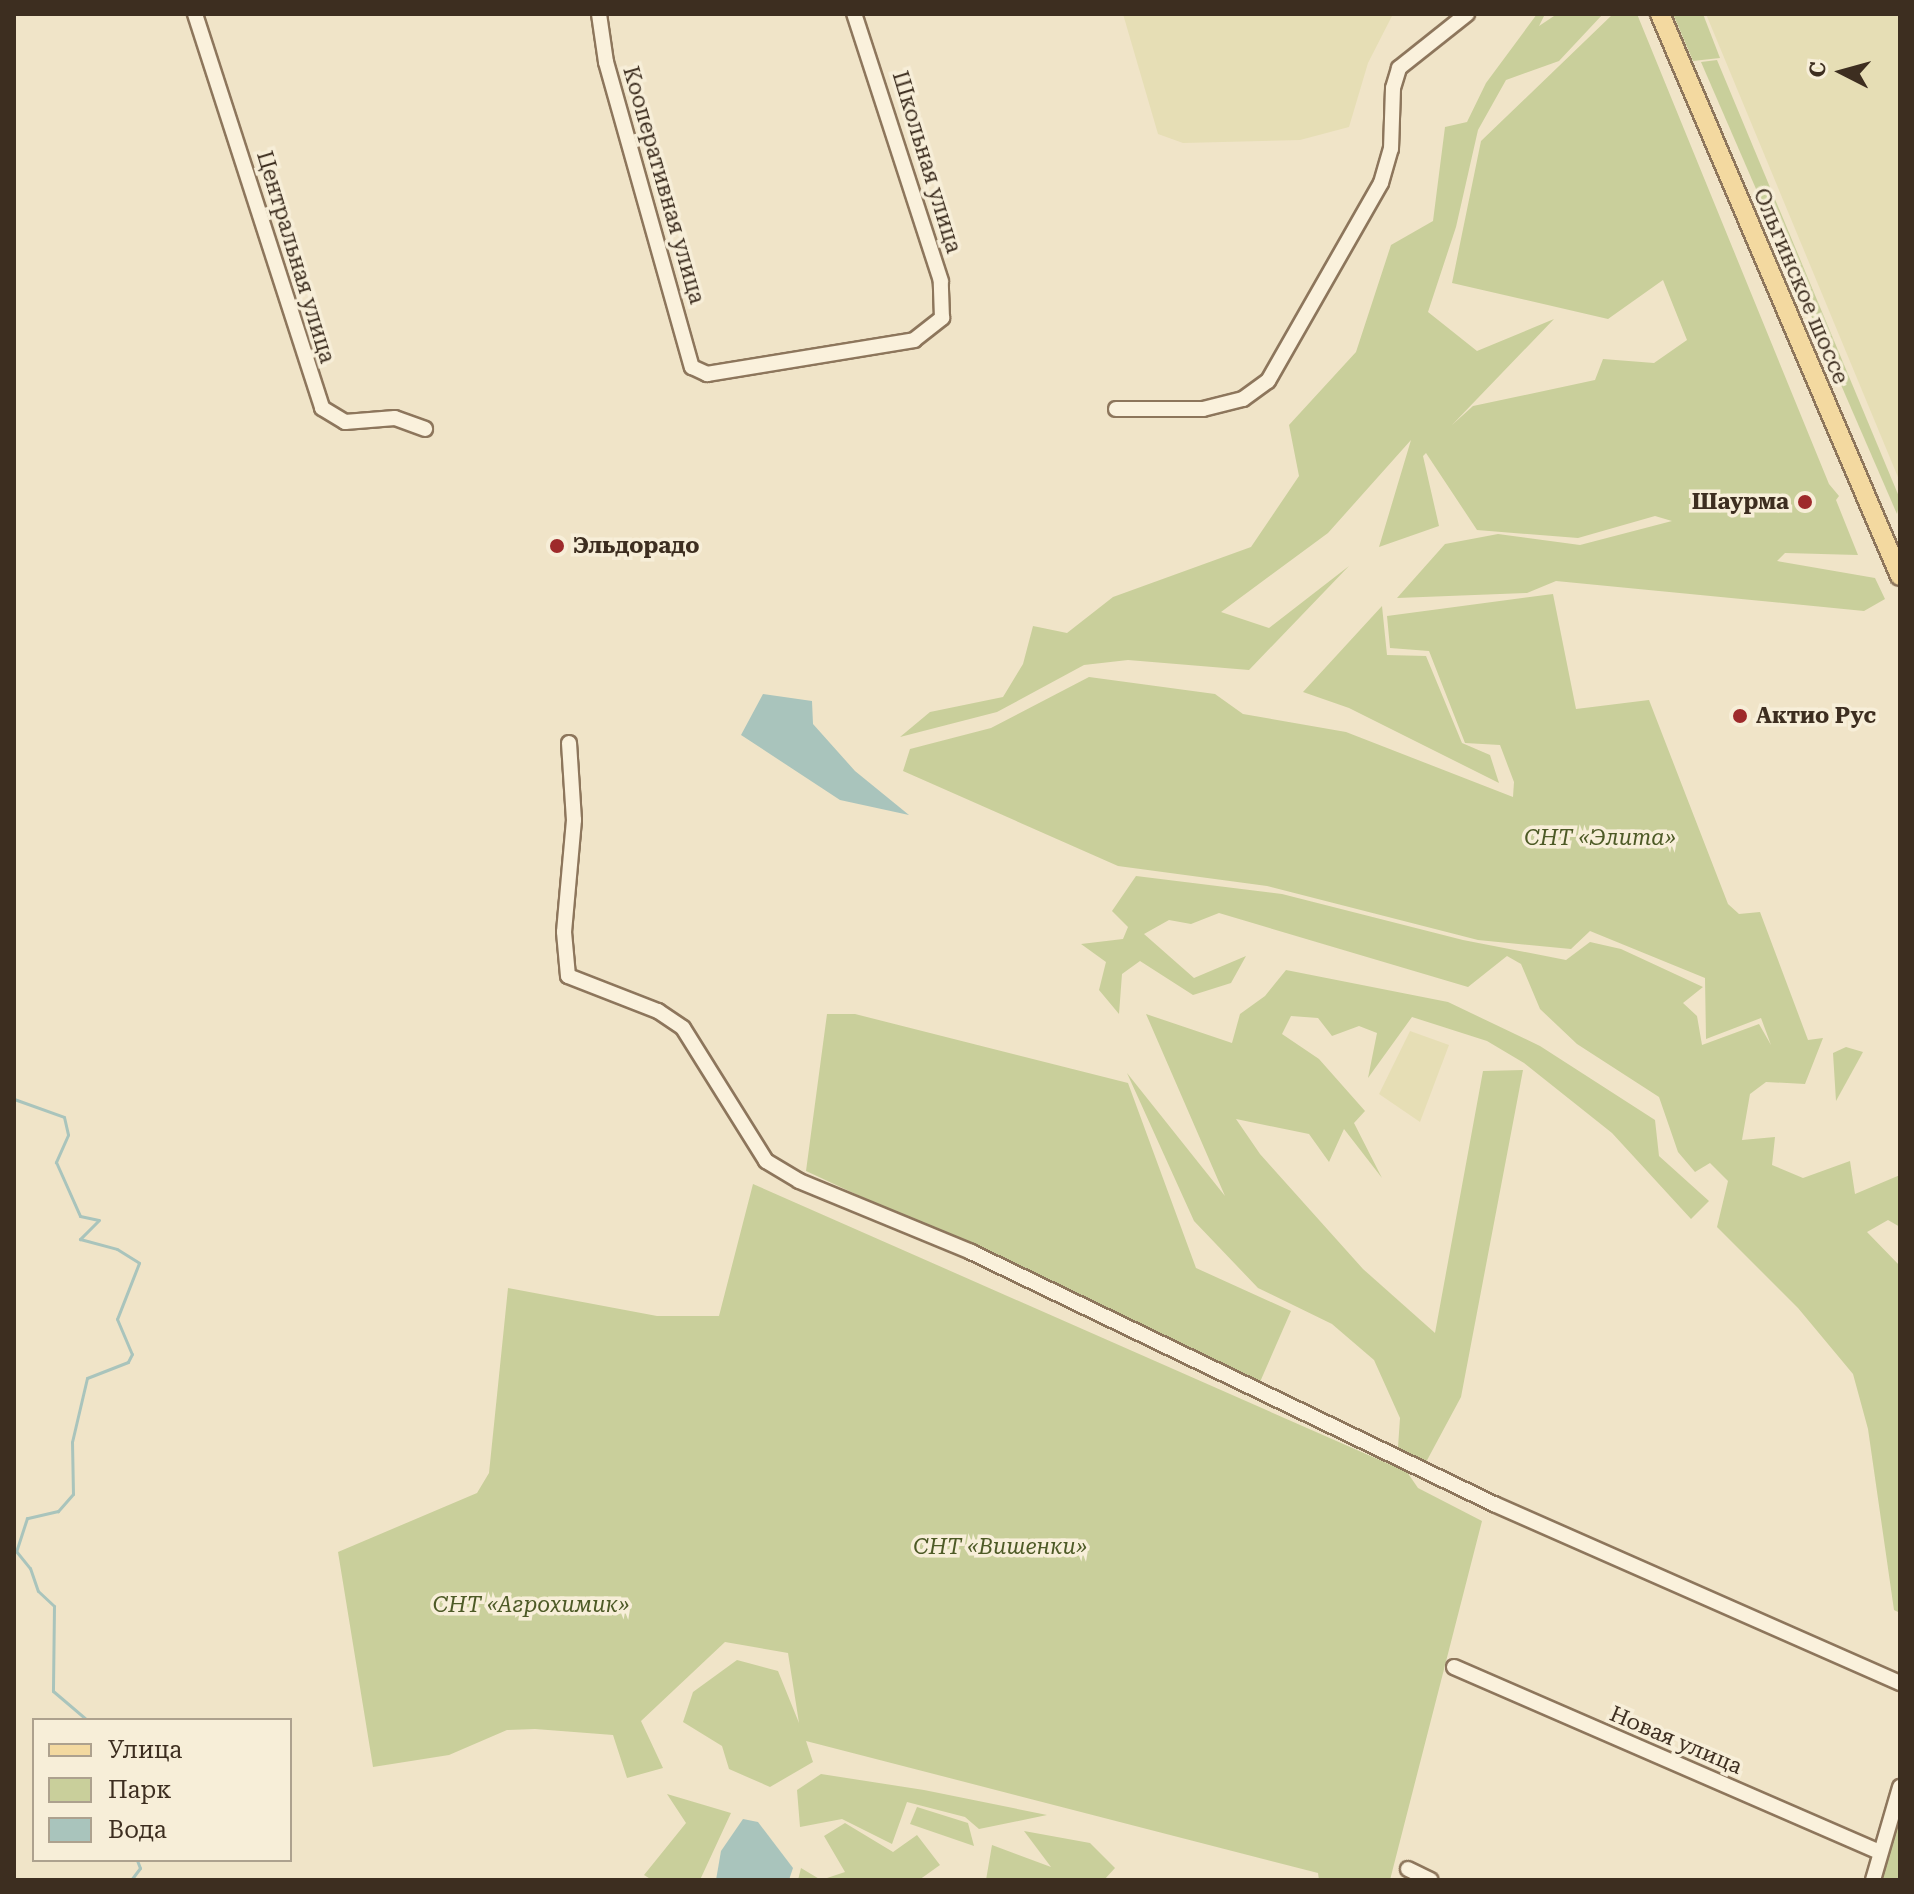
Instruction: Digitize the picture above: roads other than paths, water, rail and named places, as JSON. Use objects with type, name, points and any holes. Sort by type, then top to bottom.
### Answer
[{"type":"main road","name":"Ольгинское шоссе","points":[[1660,14],[1900,576]]},
{"type":"street","name":"Центральная улица","points":[[195,14],[322,408],[345,422],[395,418],[425,429]]},
{"type":"street","name":"Кооперативная улица","points":[[599,14],[606,62],[692,367],[707,374],[782,365],[914,340],[939,325]]},
{"type":"street","name":"Школьная улица","points":[[854,14],[941,281],[944,309],[939,325]]},
{"type":"street","points":[[1116,409],[1203,409],[1260,388],[1352,236],[1387,166],[1399,68],[1467,14]]},
{"type":"street","points":[[569,743],[574,820],[564,932],[568,976],[658,1011],[683,1028],[773,1166],[971,1252],[1494,1504],[1900,1683]]},
{"type":"street","name":"Новая улица","points":[[1454,1667],[1880,1852]]},
{"type":"street","points":[[1873,1880],[1900,1787]]},
{"type":"street","points":[[1408,1869],[1431,1880]]},
{"type":"water","points":[[763,694],[812,701],[813,724],[855,771],[909,815],[840,800],[741,735]]},
{"type":"water","points":[[743,1819],[758,1822],[793,1868],[789,1880],[716,1880],[721,1851]]},
{"type":"waterway","points":[[14,1021],[14,1055]]},
{"type":"waterway","points":[[14,1099],[64,1117],[68,1135],[56,1162],[80,1216],[99,1220],[80,1239],[117,1249],[139,1263],[117,1319],[132,1354],[128,1362],[87,1378],[72,1442],[73,1494],[58,1511],[27,1518],[16,1551],[30,1568],[38,1591],[54,1606],[53,1691],[85,1718]]},
{"type":"waterway","points":[[131,1880],[140,1868],[138,1862]]},
{"type":"place","name":"Шаурма","points":[[1805,502]]},
{"type":"place","name":"Эльдорадо","points":[[557,546]]},
{"type":"place","name":"Актио Рус","points":[[1740,716]]},
{"type":"park label","name":"СНТ «Элита»","points":[[1600,838]]},
{"type":"park label","name":"СНТ «Вишенки»","points":[[1000,1547]]},
{"type":"park label","name":"СНТ «Агрохимик»","points":[[531,1605]]}]
